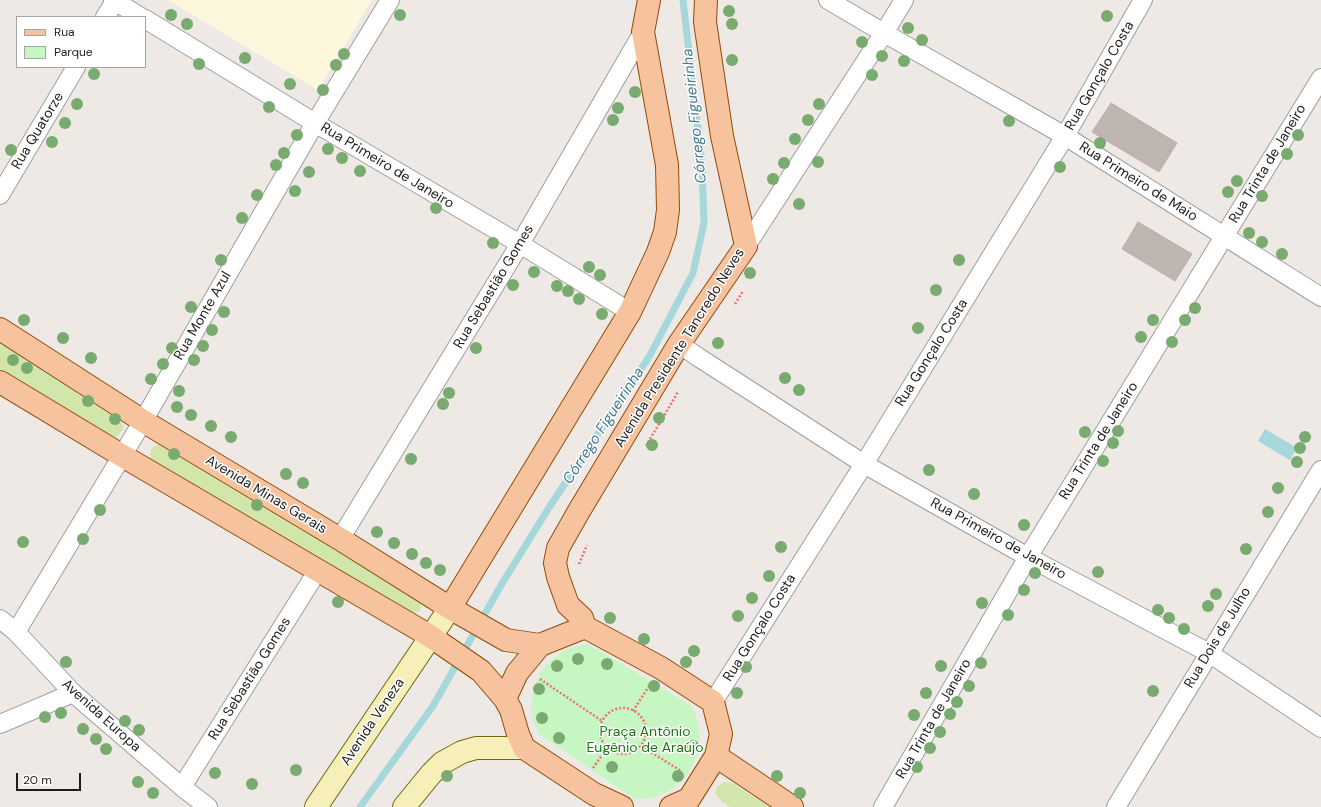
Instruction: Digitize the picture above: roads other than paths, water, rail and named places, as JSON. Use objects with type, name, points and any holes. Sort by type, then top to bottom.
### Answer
[{"type":"main road","points":[[450,608],[630,312],[658,252],[665,232],[668,210],[667,165],[643,32],[649,0]]},
{"type":"main road","name":"Avenida Presidente Tancredo Neves","points":[[585,627],[582,618],[568,605],[558,577],[555,563],[558,548],[679,344],[746,246],[722,136],[705,22],[706,0]]},
{"type":"main road","name":"Avenida Minas Gerais","points":[[0,329],[142,420],[340,539],[450,608],[506,640],[540,645]]},
{"type":"main road","points":[[0,382],[121,455],[430,636],[481,671],[505,698],[512,710],[518,734],[524,748]]},
{"type":"main road","name":"Avenida Veneza","points":[[316,807],[450,608]]},
{"type":"main road","points":[[505,698],[517,673],[540,645],[585,627],[661,668],[713,702],[721,734],[716,756],[687,804]]},
{"type":"main road","points":[[404,807],[442,763],[462,752],[476,748],[524,748],[594,794],[622,807]]},
{"type":"main road","points":[[716,756],[792,807]]},
{"type":"street","points":[[106,16],[114,0],[139,16]]},
{"type":"street","name":"Rua Monte Azul","points":[[16,632],[142,420],[315,123],[390,0]]},
{"type":"street","name":"Rua Primeiro de Maio","points":[[828,0],[1065,136],[1321,297]]},
{"type":"street","points":[[746,246],[904,0]]},
{"type":"street","name":"Rua Gonçalo Costa","points":[[713,702],[864,464],[1065,136],[1143,0]]},
{"type":"street","name":"Rua Primeiro de Janeiro","points":[[146,20],[315,123],[520,244],[630,312]]},
{"type":"street","name":"Rua Sebastião Gomes","points":[[340,539],[520,244],[643,32]]},
{"type":"street","name":"Rua Quatorze","points":[[0,195],[75,68]]},
{"type":"street","name":"Rua Trinta de Janeiro","points":[[883,807],[1028,557],[1321,78]]},
{"type":"street","name":"Rua Primeiro de Janeiro","points":[[679,344],[864,464],[1028,557],[1209,653],[1321,728]]},
{"type":"street","name":"Rua Dois de Julho","points":[[1116,807],[1321,470]]},
{"type":"street","name":"Rua Sebastião Gomes","points":[[182,787],[318,570]]},
{"type":"street","name":"Avenida Europa","points":[[0,619],[16,632],[73,693],[182,787],[208,807]]},
{"type":"street","points":[[0,724],[73,693]]},
{"type":"water","points":[[1265,429],[1297,448],[1290,460],[1258,441]]},
{"type":"waterway","name":"Córrego Figueirinha","points":[[360,807],[433,706],[500,587],[548,509],[649,357],[693,273],[704,223],[702,165],[683,0]]},
{"type":"park label","name":"Praça Antônio Eugênio de Araújo","points":[[645,740]]}]
